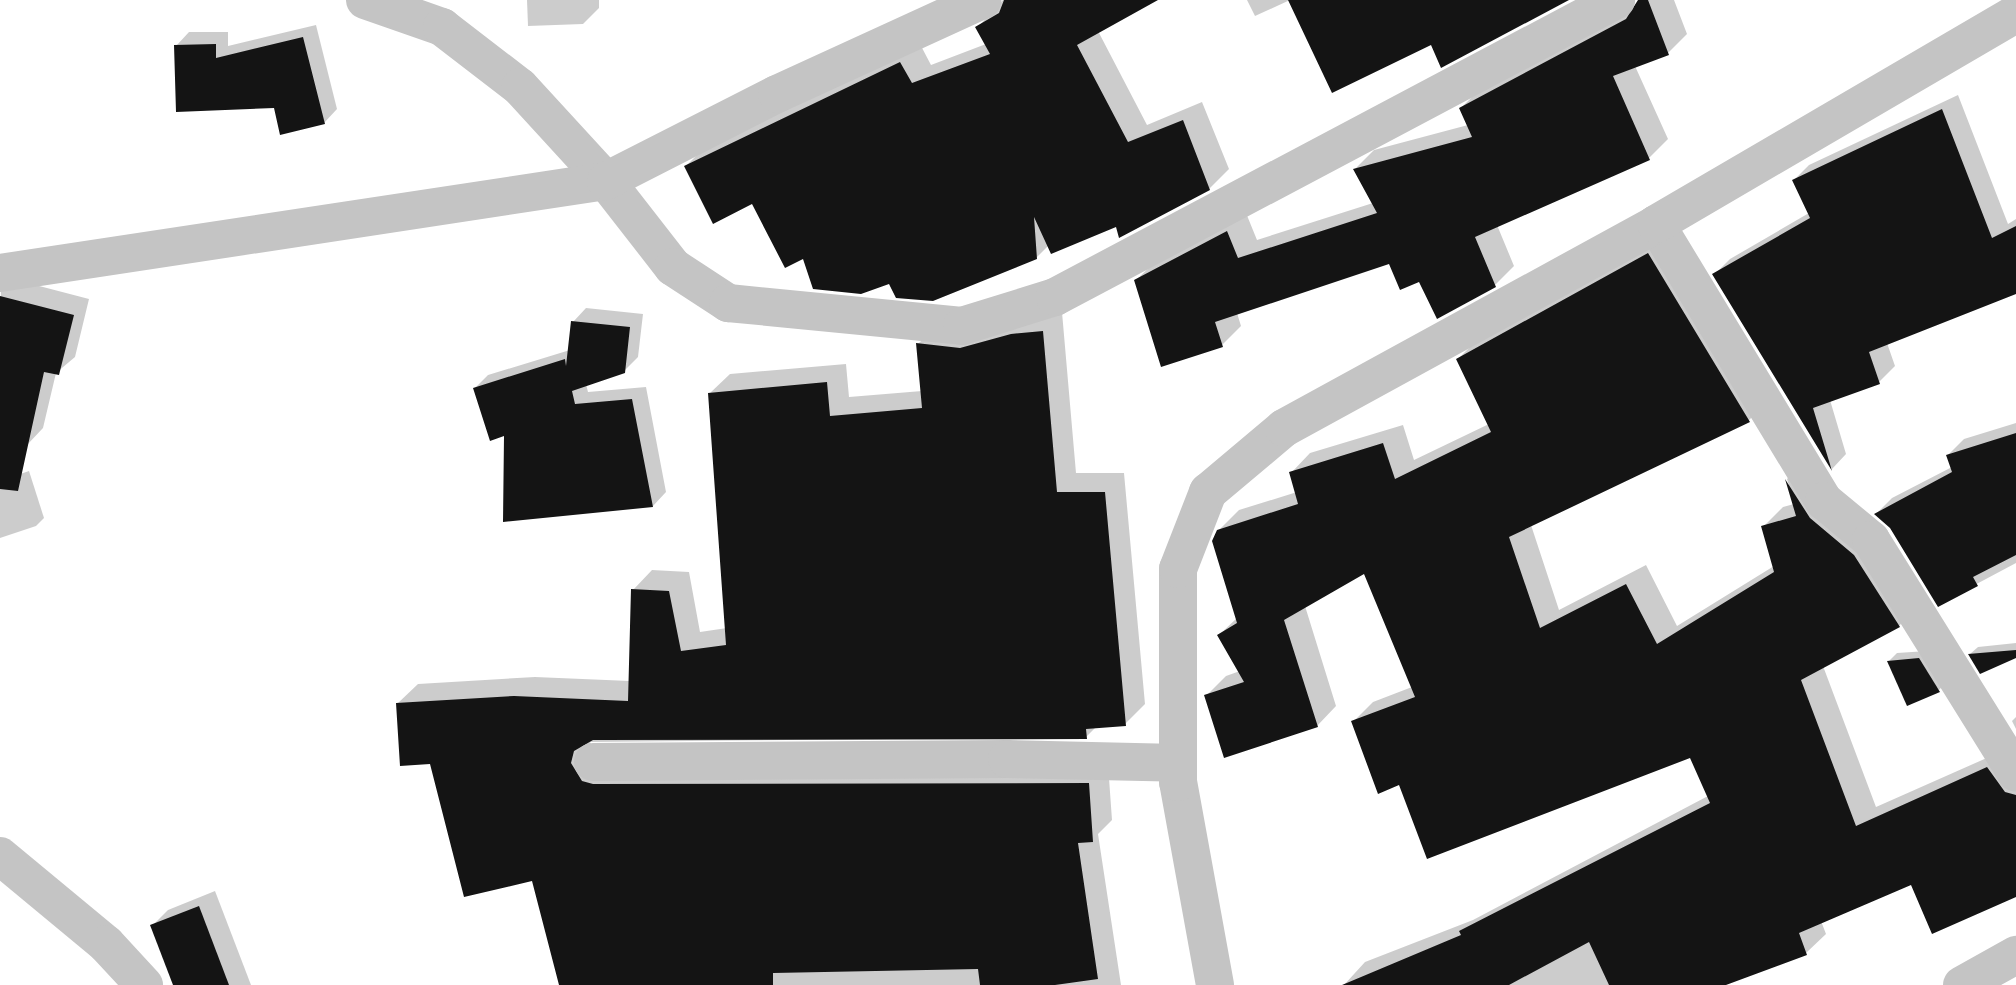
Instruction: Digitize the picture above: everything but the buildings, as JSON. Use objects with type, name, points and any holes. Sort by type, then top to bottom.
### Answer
[{"type":"street","points":[[365,0],[442,27],[520,87],[606,181],[673,267],[728,303],[962,326],[1055,297],[1616,0]]},
{"type":"street","points":[[0,273],[606,181],[777,93],[982,0]]},
{"type":"street","points":[[1214,985],[1186,836],[1178,763],[1178,569],[1208,492],[1284,428],[1656,224],[2016,14]]},
{"type":"street","points":[[1656,224],[1824,501],[1871,540],[2016,773]]},
{"type":"street","points":[[593,762],[1007,759],[1178,763]]},
{"type":"street","points":[[0,856],[106,944],[144,985]]},
{"type":"street","points":[[1962,985],[2016,955]]}]
